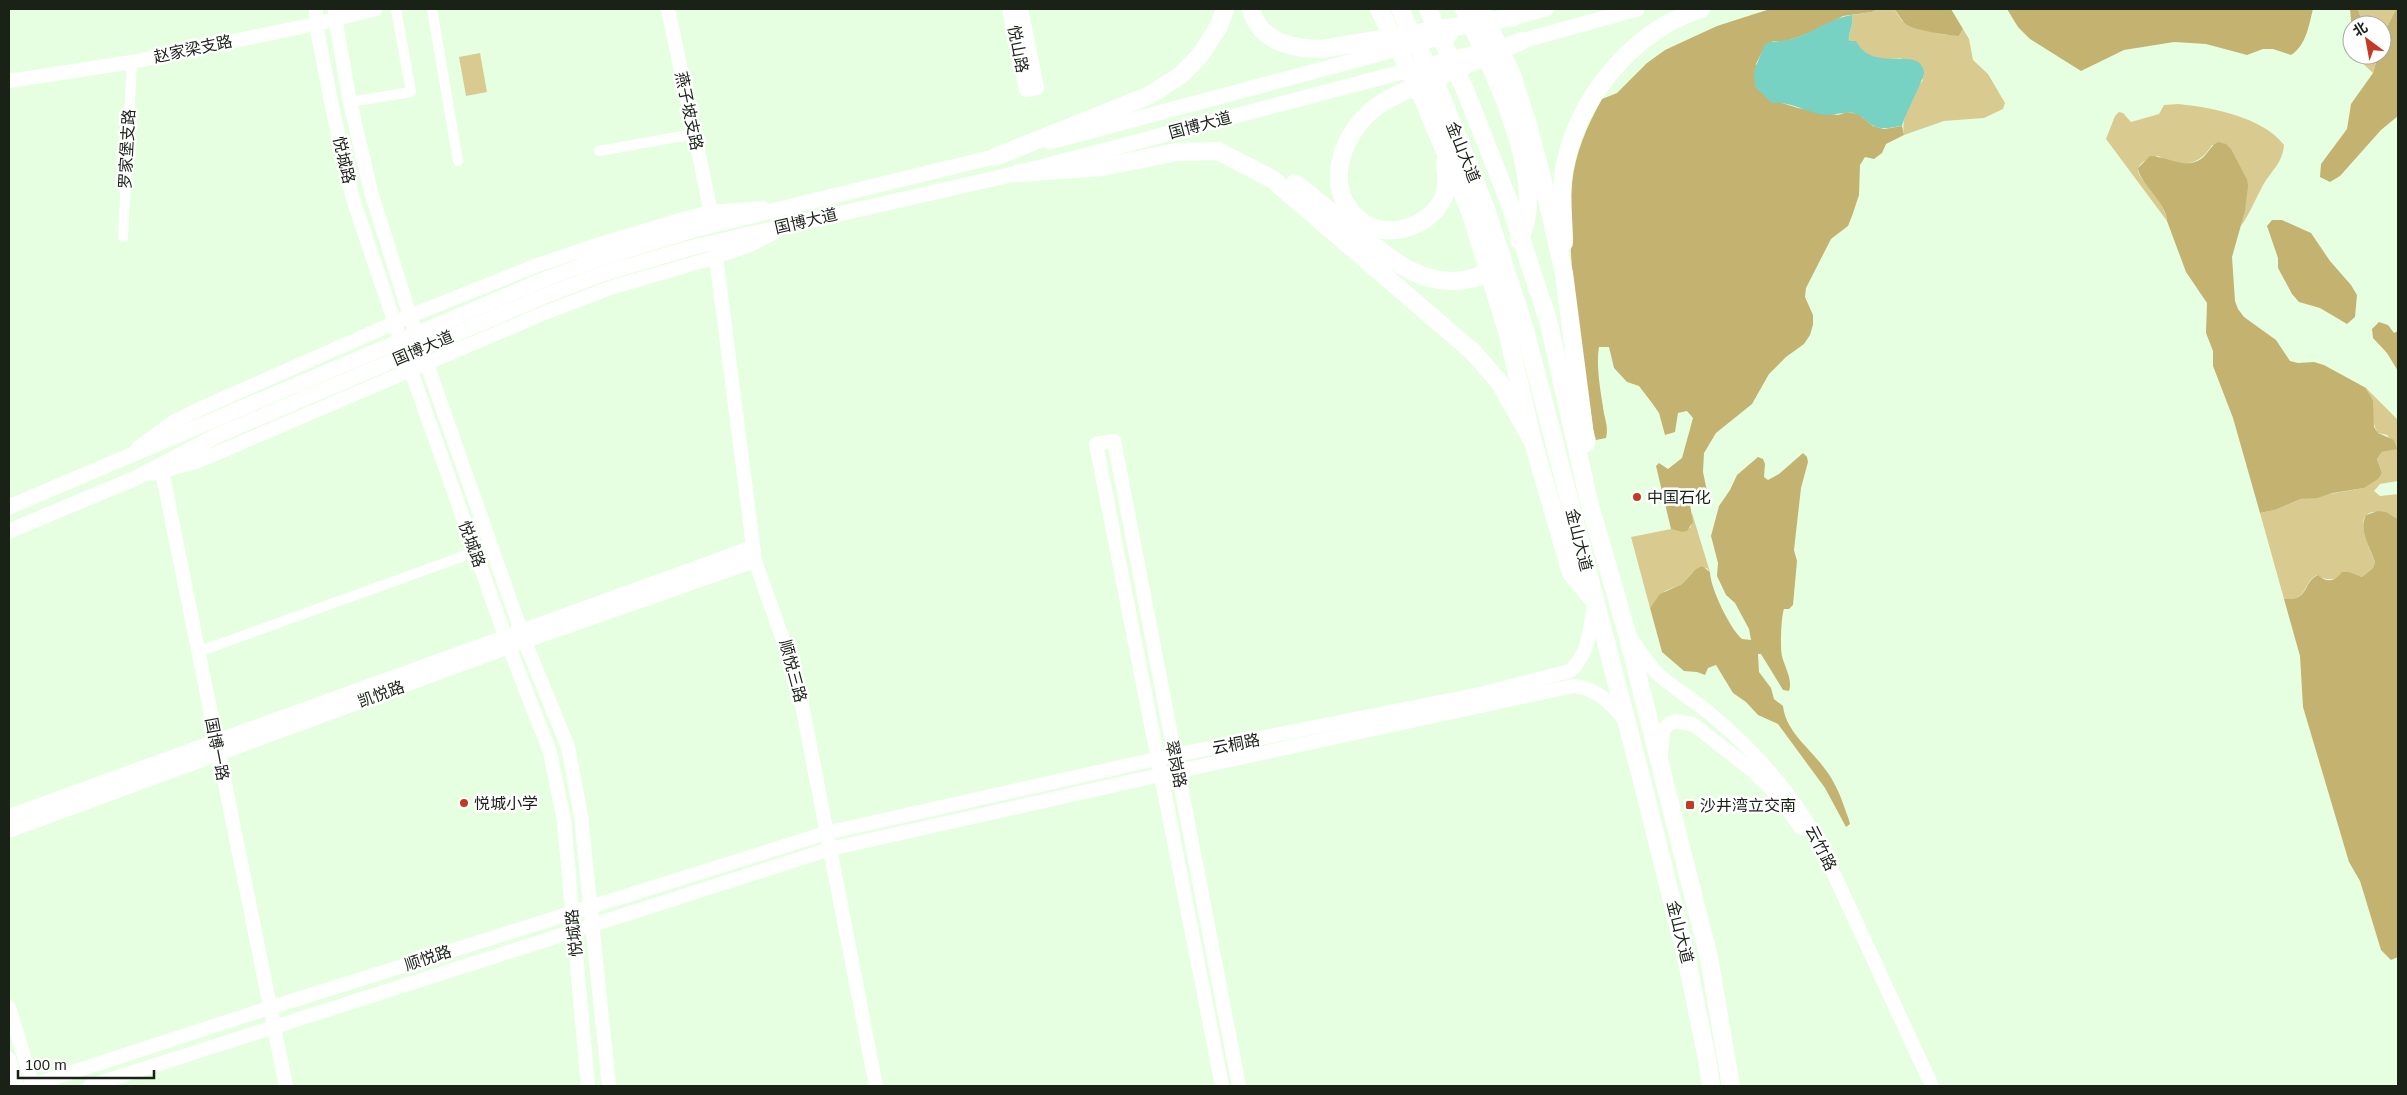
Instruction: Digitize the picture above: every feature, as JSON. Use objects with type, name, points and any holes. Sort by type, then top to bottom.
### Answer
[{"type":"highway","points":[[1201,54],[1214,9]]},
{"type":"highway","points":[[994,157],[1150,95],[1181,75],[1201,54],[1219,26],[1226,9]]},
{"type":"highway","points":[[1251,9],[1253,17],[1267,35],[1285,45],[1300,49],[1322,49],[1514,17]]},
{"type":"highway","name":"金山大道","points":[[1428,9],[1465,90],[1508,199],[1548,320],[1589,502],[1661,762],[1709,958],[1731,1086]]},
{"type":"highway","points":[[1464,9],[1504,77],[1529,128],[1564,273],[1598,531]]},
{"type":"highway","points":[[1018,173],[1102,167],[1177,152],[1218,151],[1250,158],[1277,170],[1396,262],[1416,274],[1438,281],[1478,278],[1495,268],[1512,253],[1522,234],[1527,217],[1528,196],[1525,168],[1504,77],[1481,9]]},
{"type":"highway","points":[[1564,273],[1564,172],[1574,134],[1586,109],[1600,86],[1640,43],[1668,24],[1701,9]]},
{"type":"highway","name":"金山大道","points":[[1401,12],[1440,93],[1486,209],[1524,326],[1687,961],[1711,1086]]},
{"type":"highway","points":[[1382,14],[1423,99],[1471,214],[1507,331],[1533,442],[1571,573],[1594,601]]},
{"type":"highway","points":[[1444,147],[1446,192],[1436,209],[1422,222],[1401,229],[1381,230],[1364,223],[1349,209],[1341,193],[1338,169],[1343,146],[1356,126],[1376,108],[1400,93],[1521,41]]},
{"type":"highway","points":[[1218,151],[1272,179],[1473,352],[1500,383],[1533,442]]},
{"type":"main road","name":"悦城路","points":[[316,9],[316,24],[354,199],[411,371],[475,552],[507,642],[550,752],[564,821],[588,1086]]},
{"type":"main road","name":"赵家梁支路","points":[[9,81],[132,62],[316,24],[335,14],[376,9]]},
{"type":"main road","name":"燕子坡支路","points":[[668,9],[712,212]]},
{"type":"main road","name":"悦山路","points":[[1009,9],[1032,89],[1021,9]]},
{"type":"main road","name":"国博大道","points":[[9,506],[543,280],[599,259],[693,230],[994,157],[1546,9]]},
{"type":"main road","name":"国博大道","points":[[9,531],[136,478],[216,436],[547,295],[605,273],[694,247],[1018,173],[1637,9]]},
{"type":"main road","name":"悦城路","points":[[335,14],[350,102],[371,192],[410,316],[523,636],[568,747],[581,816],[609,1086]]},
{"type":"main road","points":[[131,453],[173,422],[204,406],[410,316],[534,266],[712,212],[788,206]]},
{"type":"main road","points":[[136,478],[196,462],[542,314],[601,292],[750,245],[789,224]]},
{"type":"main road","name":"顺悦三路","points":[[716,257],[755,561],[797,679],[876,1086]]},
{"type":"main road","name":"翠岗路","points":[[1222,1086],[1156,759],[1096,444],[1114,441],[1238,1086]]},
{"type":"main road","name":"国博一路","points":[[162,471],[216,747],[286,1086]]},
{"type":"main road","name":"凯悦路","points":[[9,816],[216,747],[507,642],[753,547]]},
{"type":"main road","name":"凯悦路","points":[[523,636],[755,561]]},
{"type":"main road","name":"云桐路","points":[[826,833],[1156,759],[1480,694],[1570,671],[1580,662],[1585,651],[1594,601]]},
{"type":"main road","name":"云竹路","points":[[1627,634],[1656,672],[1714,716],[1786,789],[1804,815],[1820,844],[1932,1086]]},
{"type":"main road","name":"云桐路","points":[[830,849],[1177,771],[1573,686],[1585,687],[1598,694],[1627,723]]},
{"type":"main road","name":"云竹路","points":[[1661,762],[1663,730],[1676,721],[1684,721],[1702,729],[1778,796],[1797,820],[1812,848],[1922,1086]]},
{"type":"main road","name":"凯悦路","points":[[9,832],[216,747]]},
{"type":"main road","name":"顺悦路","points":[[32,1086],[269,1008],[826,833]]},
{"type":"main road","name":"顺悦路","points":[[90,1086],[830,849]]},
{"type":"main road","points":[[9,1007],[32,1086]]},
{"type":"main road","points":[[9,1059],[17,1086]]},
{"type":"street","points":[[350,102],[411,92],[396,9]]},
{"type":"street","points":[[432,9],[458,161]]},
{"type":"street","name":"罗家堡支路","points":[[123,237],[132,62]]},
{"type":"street","points":[[599,151],[694,134]]},
{"type":"street","points":[[198,652],[475,552]]},
{"type":"shaded area","points":[[1770,9],[1878,9],[1872,12],[1843,16],[1815,31],[1787,41],[1773,41],[1762,52],[1756,64],[1779,102],[1798,108],[1838,115],[1847,112],[1858,114],[1873,126],[1884,129],[1902,126],[1904,135],[1886,144],[1882,153],[1874,159],[1865,157],[1860,165],[1859,195],[1848,226],[1831,239],[1806,288],[1805,297],[1813,315],[1810,335],[1804,344],[1786,357],[1769,374],[1752,404],[1716,433],[1704,453],[1703,472],[1707,491],[1702,500],[1697,492],[1688,493],[1693,522],[1687,531],[1681,532],[1671,529],[1656,466],[1659,463],[1668,469],[1682,458],[1693,418],[1687,411],[1678,413],[1675,432],[1665,435],[1659,413],[1652,403],[1639,386],[1627,382],[1614,368],[1609,347],[1599,347],[1599,377],[1607,430],[1606,438],[1596,440],[1572,275],[1570,214],[1572,184],[1582,140],[1602,99],[1617,93],[1647,63],[1665,50],[1717,26]]},
{"type":"shaded area","points":[[1878,9],[1894,9],[1902,21],[1940,34],[1959,36],[1963,29],[1969,39],[1973,60],[1988,74],[2005,103],[2003,109],[1984,118],[1944,121],[1904,135],[1903,128],[1908,106],[1923,80],[1901,58],[1875,58],[1865,53],[1856,42],[1849,42],[1852,15],[1872,12]]},
{"type":"shaded area","points":[[1894,9],[1951,9],[1963,29],[1959,36],[1913,28],[1904,23]]},
{"type":"shaded area","points":[[2007,9],[2313,9],[2303,41],[2291,55],[2273,49],[2263,49],[2247,55],[2206,44],[2174,42],[2124,50],[2081,71],[2030,39],[2018,27]]},
{"type":"shaded area","points":[[2350,9],[2358,9],[2360,15],[2351,15]]},
{"type":"shaded area","points":[[2358,9],[2396,9],[2392,17],[2392,15],[2360,15]]},
{"type":"shaded area","points":[[2396,9],[2398,9],[2398,116],[2381,130],[2340,176],[2330,182],[2320,177],[2321,164],[2347,129],[2351,104],[2373,73],[2375,65],[2392,65],[2392,17]]},
{"type":"shaded area","points":[[480,53],[487,92],[466,96],[459,57]]},
{"type":"shaded area","points":[[2364,65],[2375,65],[2373,73]]},
{"type":"shaded area","points":[[2178,104],[2236,115],[2263,127],[2275,135],[2284,145],[2279,162],[2262,187],[2241,226],[2246,202],[2247,179],[2235,157],[2212,145],[2201,158],[2188,163],[2173,162],[2158,156],[2143,162],[2139,166],[2139,174],[2157,196],[2167,221],[2106,139],[2115,116],[2119,112],[2123,113],[2131,122],[2159,114],[2164,105]]},
{"type":"shaded area","points":[[2218,142],[2226,144],[2231,149],[2247,179],[2248,186],[2245,211],[2232,257],[2235,301],[2238,309],[2244,317],[2276,340],[2290,361],[2298,363],[2314,362],[2324,365],[2366,388],[2373,401],[2374,427],[2378,433],[2394,440],[2397,449],[2382,452],[2377,459],[2382,473],[2378,479],[2364,488],[2333,493],[2317,498],[2301,499],[2275,510],[2260,513],[2233,418],[2213,366],[2213,351],[2206,333],[2207,303],[2186,272],[2166,214],[2158,199],[2139,174],[2138,168],[2150,156],[2182,163],[2195,162],[2201,159]]},
{"type":"shaded area","points":[[2272,220],[2282,220],[2311,233],[2330,261],[2351,285],[2357,295],[2355,317],[2347,324],[2320,308],[2299,302],[2292,294],[2278,268],[2278,258],[2267,226]]},
{"type":"shaded area","points":[[2379,322],[2388,325],[2394,333],[2398,331],[2398,371],[2387,353],[2373,338],[2372,329]]},
{"type":"shaded area","points":[[2366,388],[2398,420],[2398,481],[2380,484],[2374,491],[2380,496],[2398,494],[2398,519],[2379,512],[2368,513],[2364,518],[2364,532],[2375,562],[2373,568],[2362,577],[2350,576],[2328,579],[2317,575],[2310,581],[2300,596],[2284,599],[2260,513],[2275,510],[2301,499],[2364,488],[2382,473],[2377,459],[2382,452],[2396,448],[2387,435],[2378,433],[2375,428],[2371,400]]},
{"type":"shaded area","points":[[1803,453],[1807,457],[1808,462],[1801,488],[1794,550],[1797,561],[1793,605],[1789,609],[1784,609],[1781,640],[1781,652],[1789,678],[1789,691],[1783,690],[1761,654],[1758,654],[1759,672],[1771,688],[1774,699],[1783,706],[1785,715],[1794,732],[1828,773],[1850,822],[1846,827],[1825,788],[1778,724],[1758,715],[1746,702],[1733,693],[1716,665],[1708,668],[1705,675],[1684,671],[1662,652],[1650,608],[1660,594],[1682,584],[1696,569],[1702,566],[1710,572],[1717,597],[1737,634],[1742,639],[1751,640],[1749,629],[1735,603],[1726,595],[1717,576],[1718,563],[1711,536],[1719,506],[1737,475],[1758,457],[1763,459],[1765,464],[1764,477],[1768,480],[1779,474]]},
{"type":"shaded area","points":[[2378,511],[2386,512],[2398,519],[2398,957],[2391,960],[2381,950],[2360,881],[2349,862],[2303,707],[2300,656],[2284,599],[2295,598],[2303,594],[2311,581],[2318,575],[2327,580],[2336,578],[2342,572],[2349,572],[2362,577],[2373,568],[2375,562],[2363,527],[2366,515]]},
{"type":"shaded area","points":[[1692,513],[1710,572],[1707,568],[1692,573],[1682,584],[1665,591],[1650,608],[1631,537],[1671,529],[1681,532],[1691,527]]},
{"type":"water","points":[[1852,15],[1849,41],[1856,41],[1864,51],[1874,56],[1914,60],[1920,64],[1924,72],[1902,126],[1879,128],[1852,113],[1825,115],[1792,105],[1772,103],[1755,87],[1754,71],[1765,44],[1796,38],[1836,19]]},
{"type":"place","name":"中国石化","points":[[1637,497]]},
{"type":"place","name":"悦城小学","points":[[464,803]]},
{"type":"place","name":"沙井湾立交南","points":[[1690,805]]}]
